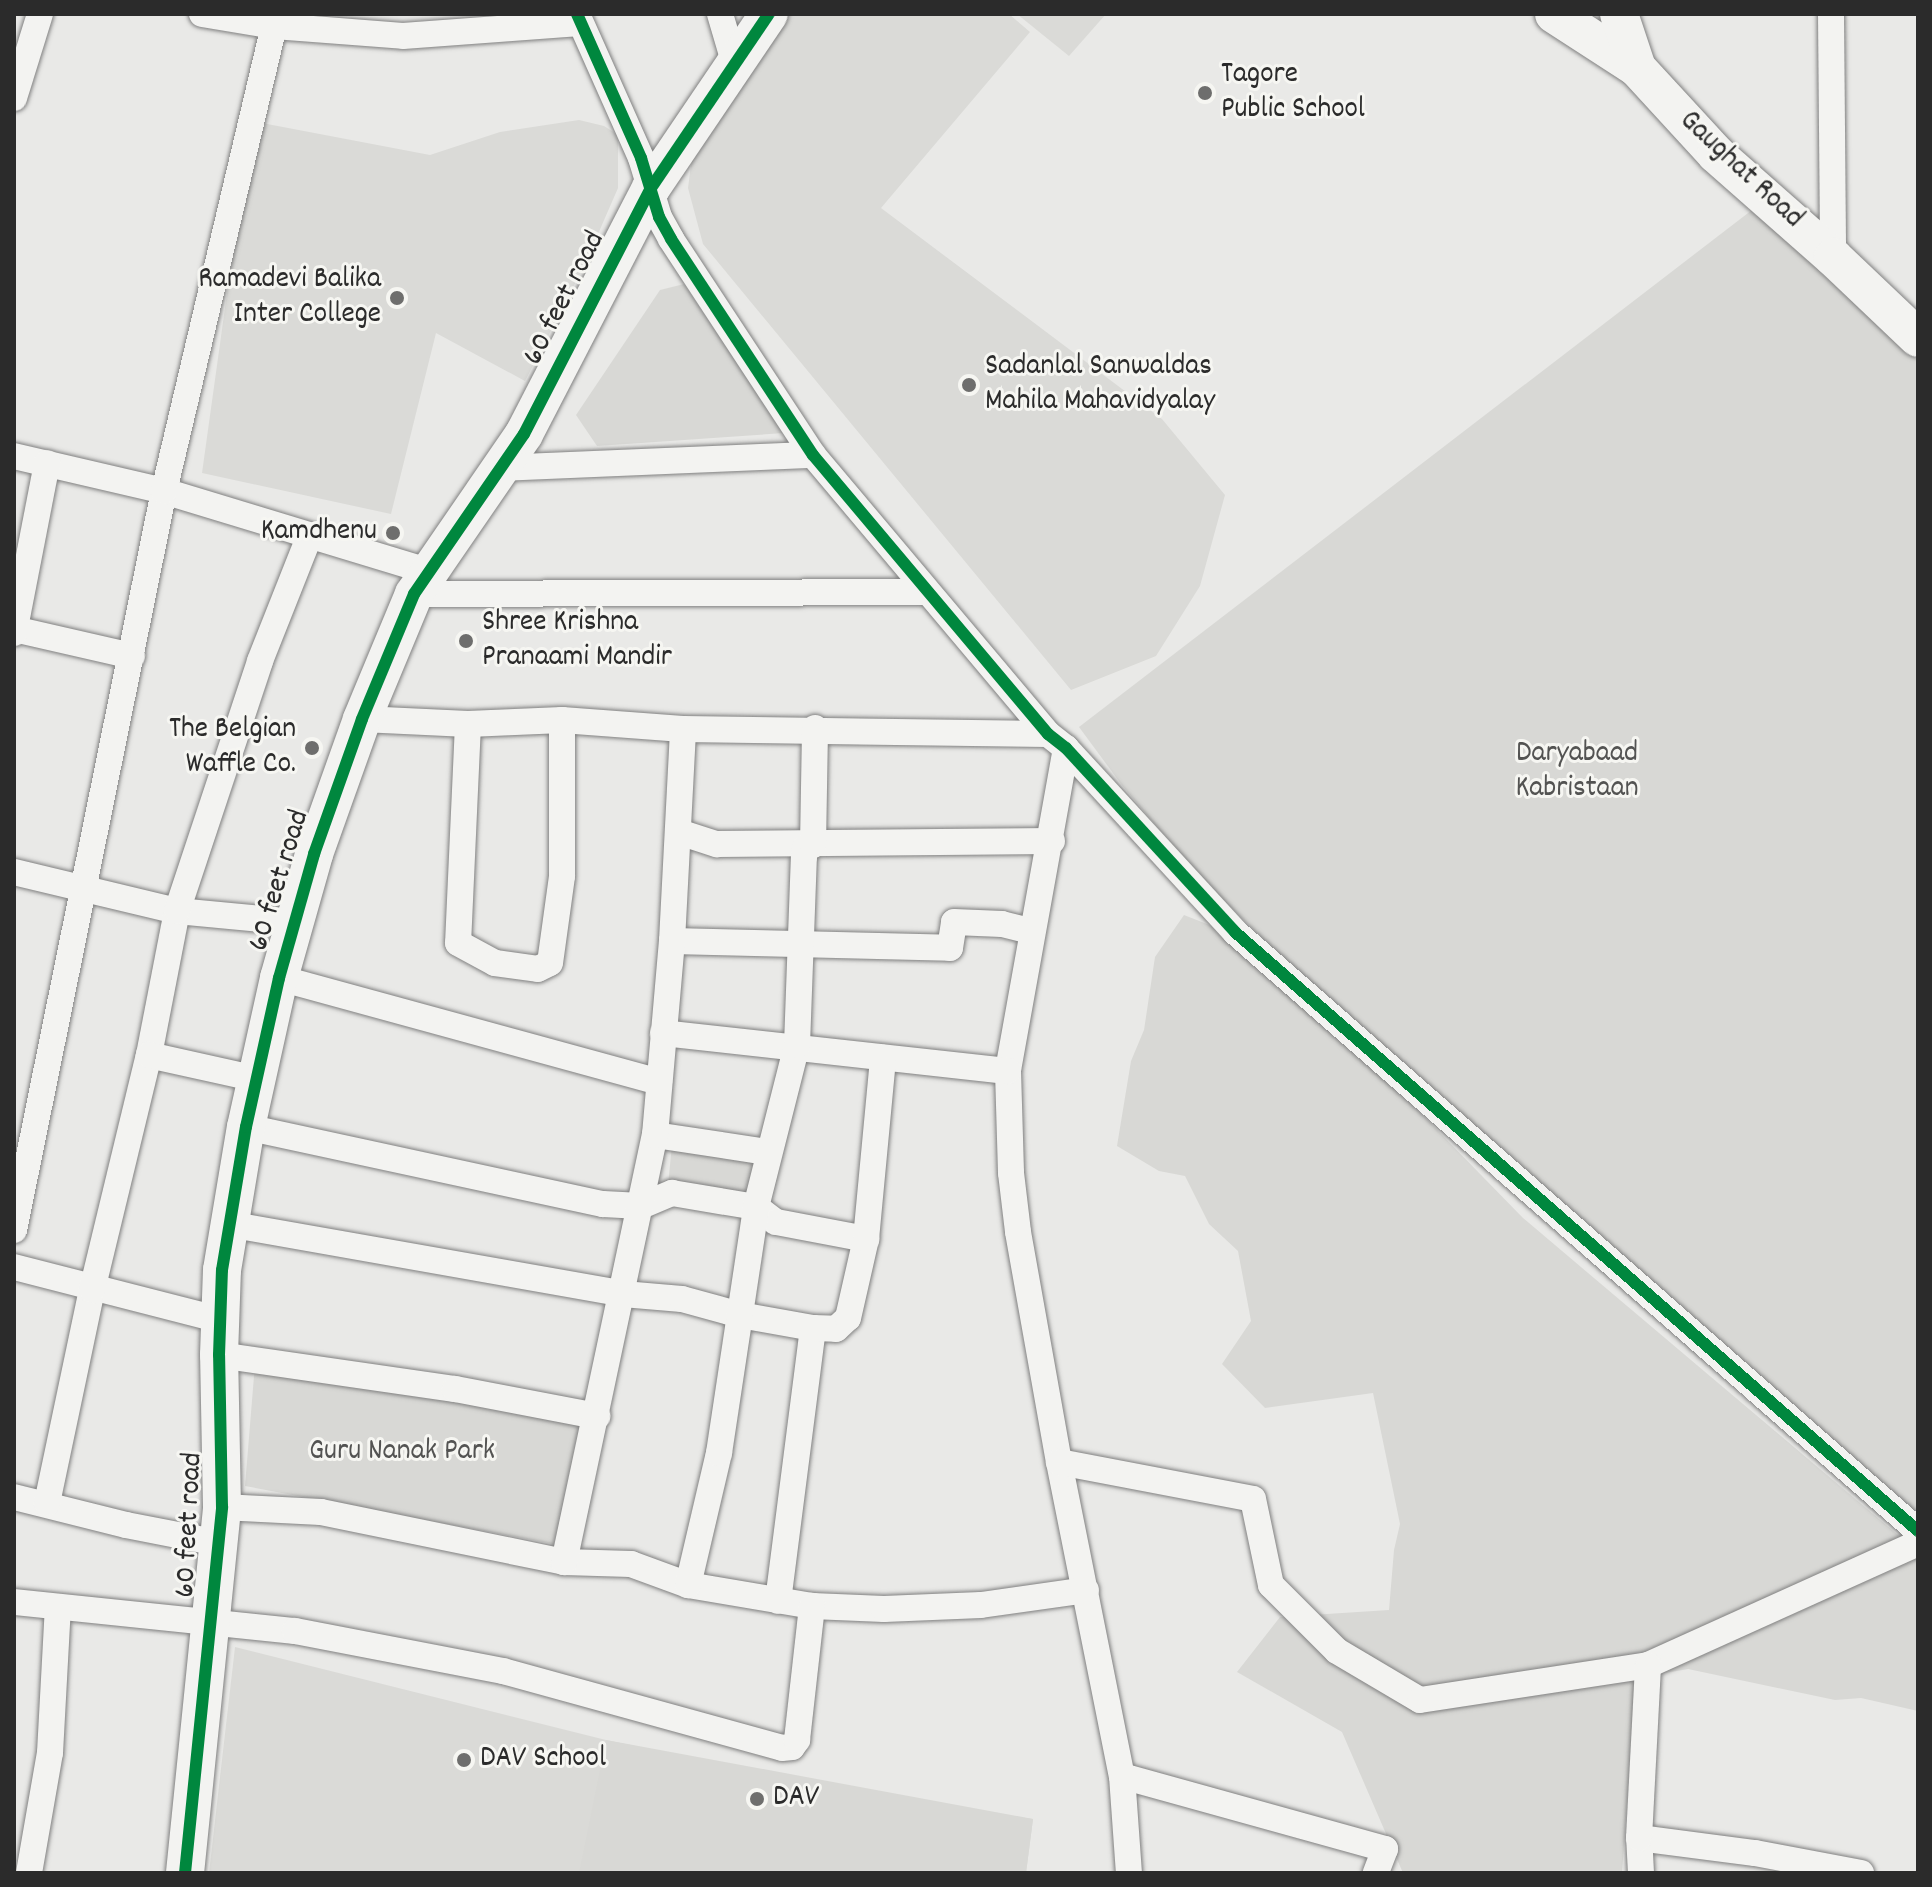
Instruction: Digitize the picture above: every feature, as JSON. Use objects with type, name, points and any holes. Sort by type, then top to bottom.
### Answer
[{"type":"street","points":[[14,98],[40,14]]},
{"type":"street","points":[[202,14],[403,36],[579,19],[641,158],[659,217],[813,455],[1057,741],[1235,932],[1918,1531]]},
{"type":"street","points":[[720,14],[735,65]]},
{"type":"street","name":"60 feet road","points":[[185,1873],[220,1525],[222,1270],[246,1127],[293,922],[362,719],[421,582],[542,405],[651,188],[769,14]]},
{"type":"street","name":"Gaughat Road","points":[[1554,14],[1637,68],[1716,154],[1833,257],[1918,338]]},
{"type":"street","points":[[1619,14],[1637,68]]},
{"type":"street","points":[[1831,14],[1833,257]]},
{"type":"street","points":[[14,1230],[164,491],[276,20]]},
{"type":"street","points":[[500,468],[813,455]]},
{"type":"street","points":[[14,456],[164,491],[309,537],[421,582],[927,592]]},
{"type":"street","points":[[47,463],[14,630],[132,656]]},
{"type":"street","points":[[47,1503],[92,1290],[149,1055],[177,911],[260,661],[309,537]]},
{"type":"street","points":[[362,719],[468,724],[562,720],[683,729],[815,728],[1057,741]]},
{"type":"street","points":[[468,724],[458,943],[495,963],[538,969],[550,963],[562,876],[562,720]]},
{"type":"street","points":[[813,845],[815,728]]},
{"type":"street","points":[[564,1562],[655,1135],[672,941],[683,729]]},
{"type":"street","points":[[1057,741],[1052,841],[1031,931],[1008,1071],[1011,1173],[1018,1232],[1059,1462],[1122,1776],[1129,1873]]},
{"type":"street","points":[[679,832],[717,844],[1052,841]]},
{"type":"street","points":[[688,1585],[719,1453],[756,1207],[768,1152],[774,1147],[797,1045],[804,857],[805,848],[813,845]]},
{"type":"street","points":[[14,872],[177,911],[293,922]]},
{"type":"street","points":[[672,941],[950,948],[954,922],[1002,924],[1031,931]]},
{"type":"street","points":[[279,978],[659,1082]]},
{"type":"street","points":[[663,1033],[797,1045],[1008,1071]]},
{"type":"street","points":[[149,1055],[257,1079]]},
{"type":"street","points":[[228,1224],[623,1294],[682,1299],[740,1315],[836,1329],[848,1318],[866,1239],[883,1058]]},
{"type":"street","points":[[246,1127],[561,1197],[641,1206],[672,1193],[756,1207],[776,1222],[866,1239]]},
{"type":"street","points":[[655,1135],[768,1152]]},
{"type":"street","points":[[14,1267],[92,1290],[220,1338],[597,1416]]},
{"type":"street","points":[[778,1601],[813,1328]]},
{"type":"street","points":[[1059,1462],[1253,1499],[1271,1585],[1337,1651],[1420,1700],[1648,1665],[1918,1543]]},
{"type":"street","points":[[14,1497],[126,1525],[220,1525],[321,1512],[564,1562],[631,1564],[688,1585],[812,1606],[884,1609],[981,1605],[1086,1590]]},
{"type":"street","points":[[14,1602],[212,1625],[295,1631],[503,1671],[782,1748],[792,1747],[797,1740],[812,1606]]},
{"type":"street","points":[[29,1873],[50,1753],[58,1607]]},
{"type":"street","points":[[1641,1873],[1639,1838],[1648,1665]]},
{"type":"street","points":[[1122,1776],[1385,1849],[1376,1873]]},
{"type":"street","points":[[1639,1838],[1755,1853],[1861,1873]]},
{"type":"shaded area","name":"Sadanlal Sanwaldas Mahila Mahavidyalay","points":[[791,14],[1009,14],[1030,32],[881,208],[1162,419],[1225,495],[1200,586],[1156,656],[1071,690],[703,244],[688,188],[695,135]]},
{"type":"shaded area","points":[[1017,14],[1106,14],[1069,56]]},
{"type":"shaded area","name":"Ramadevi Balika Inter College","points":[[579,120],[604,126],[618,135],[618,188],[585,264],[525,381],[436,333],[391,514],[202,473],[251,121],[430,155],[500,132]]},
{"type":"shaded area","name":"DAV School","points":[[235,1647],[606,1740],[913,1803],[1033,1819],[1026,1873],[209,1873]]},
{"type":"green space","name":"Daryabaad Kabristaan","points":[[1752,210],[1918,361],[1918,1539],[1344,1018],[1198,875],[1121,784],[1079,727]]},
{"type":"green space","points":[[684,284],[784,433],[597,446],[576,415],[660,290]]},
{"type":"green space","points":[[1184,915],[1217,928],[1363,1054],[1523,1218],[1918,1552],[1918,1711],[1861,1698],[1835,1700],[1688,1669],[1636,1678],[1622,1873],[1403,1873],[1342,1732],[1237,1672],[1280,1617],[1389,1610],[1394,1550],[1400,1524],[1373,1393],[1265,1408],[1222,1364],[1251,1321],[1238,1251],[1209,1224],[1185,1176],[1159,1171],[1117,1146],[1131,1061],[1144,1030],[1155,957]]},
{"type":"green space","points":[[672,1145],[753,1162],[747,1192],[735,1199],[668,1185]]},
{"type":"green space","name":"Guru Nanak Park","points":[[255,1364],[582,1426],[554,1544],[245,1486]]},
{"type":"green space","name":"DAV","points":[[606,1740],[1033,1819],[1026,1873],[579,1873]]},
{"type":"cycle path","points":[[577,14],[641,158],[659,217],[671,239],[813,455],[1048,734],[1066,748],[1235,932],[1918,1531]]},
{"type":"cycle path","points":[[185,1873],[222,1507],[219,1355],[222,1270],[246,1127],[279,978],[314,854],[362,719],[414,594],[524,434],[651,188],[769,14]]},
{"type":"place","name":"Tagore Public School","points":[[1205,93]]},
{"type":"place","name":"Ramadevi Balika Inter College","points":[[397,298]]},
{"type":"place","name":"Sadanlal Sanwaldas Mahila Mahavidyalay","points":[[969,385]]},
{"type":"place","name":"Kamdhenu","points":[[393,533]]},
{"type":"place","name":"Shree Krishna Pranaami Mandir","points":[[466,641]]},
{"type":"place","name":"The Belgian Waffle Co.","points":[[312,748]]},
{"type":"place","name":"DAV School","points":[[464,1760]]},
{"type":"place","name":"DAV","points":[[757,1799]]}]
